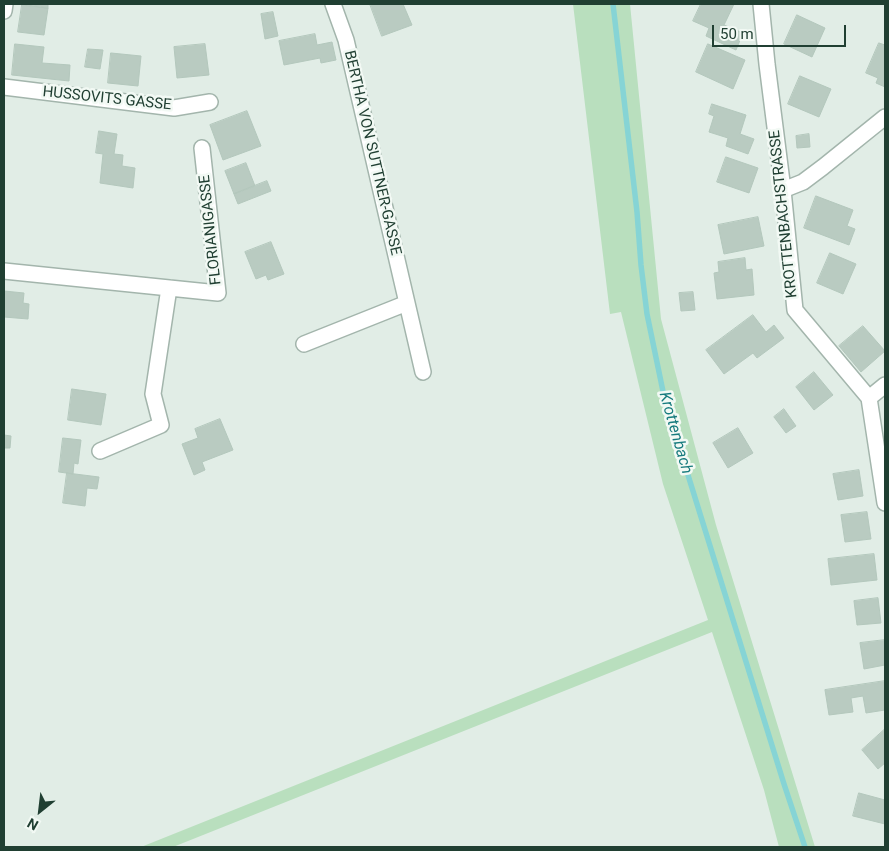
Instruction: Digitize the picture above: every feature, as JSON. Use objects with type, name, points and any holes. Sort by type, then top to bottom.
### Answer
[{"type":"street","points":[[4,11],[5,4]]},
{"type":"street","name":"BERTHA VON SUTTNER-GASSE","points":[[333,4],[346,40],[423,372]]},
{"type":"street","name":"KROTTENBACHSTRASSE","points":[[762,4],[795,310],[869,398]]},
{"type":"street","name":"HUSSOVITS GASSE","points":[[4,87],[174,108],[210,102]]},
{"type":"street","points":[[783,190],[803,182],[885,116]]},
{"type":"street","name":"FLORIANIGASSE","points":[[4,270],[218,293],[202,148]]},
{"type":"street","points":[[100,451],[161,425],[153,394],[169,288]]},
{"type":"street","points":[[304,344],[407,303]]},
{"type":"street","points":[[885,385],[869,398],[885,503]]},
{"type":"green space","points":[[573,4],[630,4],[661,319],[716,525],[815,847],[779,847],[764,790],[712,632],[173,847],[141,847],[708,620],[663,484],[621,312],[610,314]]},
{"type":"building","points":[[22,4],[48,4],[48,8]]},
{"type":"building","points":[[370,4],[403,4],[412,25],[382,36]]},
{"type":"building","points":[[701,4],[734,4],[724,25],[743,33],[736,50],[706,36],[709,28],[693,21]]},
{"type":"building","points":[[22,5],[48,8],[44,35],[18,32]]},
{"type":"building","points":[[273,12],[278,36],[265,39],[261,14]]},
{"type":"building","points":[[797,15],[825,28],[812,57],[784,44]]},
{"type":"building","points":[[315,34],[317,45],[332,42],[336,60],[321,63],[320,58],[284,65],[279,41]]},
{"type":"building","points":[[879,43],[885,45],[885,87],[876,83],[878,78],[866,73]]},
{"type":"building","points":[[15,44],[44,47],[42,63],[70,65],[69,81],[12,75]]},
{"type":"building","points":[[205,44],[209,75],[177,78],[174,47]]},
{"type":"building","points":[[708,44],[745,60],[733,89],[696,72]]},
{"type":"building","points":[[88,49],[103,50],[100,69],[85,67]]},
{"type":"building","points":[[111,53],[141,56],[138,86],[108,83]]},
{"type":"building","points":[[800,76],[831,89],[819,117],[788,104]]},
{"type":"building","points":[[712,104],[746,115],[740,134],[754,139],[748,154],[726,146],[728,138],[709,132],[714,116],[709,114]]},
{"type":"building","points":[[247,111],[261,146],[223,160],[210,125]]},
{"type":"building","points":[[99,131],[117,134],[114,154],[123,155],[122,166],[135,168],[133,188],[100,183],[103,154],[96,153]]},
{"type":"building","points":[[809,134],[810,147],[797,148],[796,136]]},
{"type":"building","points":[[726,157],[758,168],[749,193],[717,182]]},
{"type":"building","points":[[246,163],[255,186],[234,194],[225,171]]},
{"type":"building","points":[[267,181],[271,191],[238,204],[234,194]]},
{"type":"building","points":[[816,196],[853,210],[847,226],[855,229],[849,245],[804,228]]},
{"type":"building","points":[[758,217],[764,246],[724,254],[718,225]]},
{"type":"building","points":[[271,242],[284,274],[268,280],[266,275],[256,279],[245,252]]},
{"type":"building","points":[[830,253],[856,264],[843,294],[817,283]]},
{"type":"building","points":[[745,258],[746,270],[752,269],[754,295],[717,299],[714,273],[719,272],[718,262]]},
{"type":"building","points":[[4,291],[24,293],[23,303],[29,304],[28,319],[4,317]]},
{"type":"building","points":[[693,292],[695,310],[681,311],[679,293]]},
{"type":"building","points":[[753,315],[766,332],[774,325],[784,338],[757,358],[753,353],[724,374],[706,350]]},
{"type":"building","points":[[863,326],[885,351],[861,372],[839,346]]},
{"type":"building","points":[[814,372],[833,395],[814,410],[796,387]]},
{"type":"building","points":[[72,389],[106,394],[101,425],[68,420]]},
{"type":"building","points":[[784,409],[796,426],[786,433],[774,417]]},
{"type":"building","points":[[220,419],[233,450],[202,462],[205,470],[194,475],[182,444],[198,438],[195,429]]},
{"type":"building","points":[[738,428],[753,453],[728,468],[713,443]]},
{"type":"building","points":[[4,435],[11,436],[10,448],[4,448]]},
{"type":"building","points":[[63,438],[81,440],[78,464],[74,463],[73,474],[59,472]]},
{"type":"building","points":[[859,470],[863,496],[838,500],[833,474]]},
{"type":"building","points":[[67,473],[99,477],[97,489],[87,488],[85,506],[63,503]]},
{"type":"building","points":[[867,512],[871,539],[845,542],[841,515]]},
{"type":"building","points":[[874,554],[877,580],[831,585],[828,559]]},
{"type":"building","points":[[878,598],[881,623],[857,625],[854,601]]},
{"type":"building","points":[[885,640],[885,665],[864,669],[860,643]]},
{"type":"building","points":[[885,681],[885,710],[866,713],[863,696],[851,698],[853,712],[829,715],[825,690]]},
{"type":"building","points":[[885,729],[885,763],[878,769],[862,750]]},
{"type":"building","points":[[859,793],[885,800],[885,824],[853,816]]},
{"type":"waterway","name":"Krottenbach","points":[[613,4],[647,314],[665,401],[805,847]]}]
